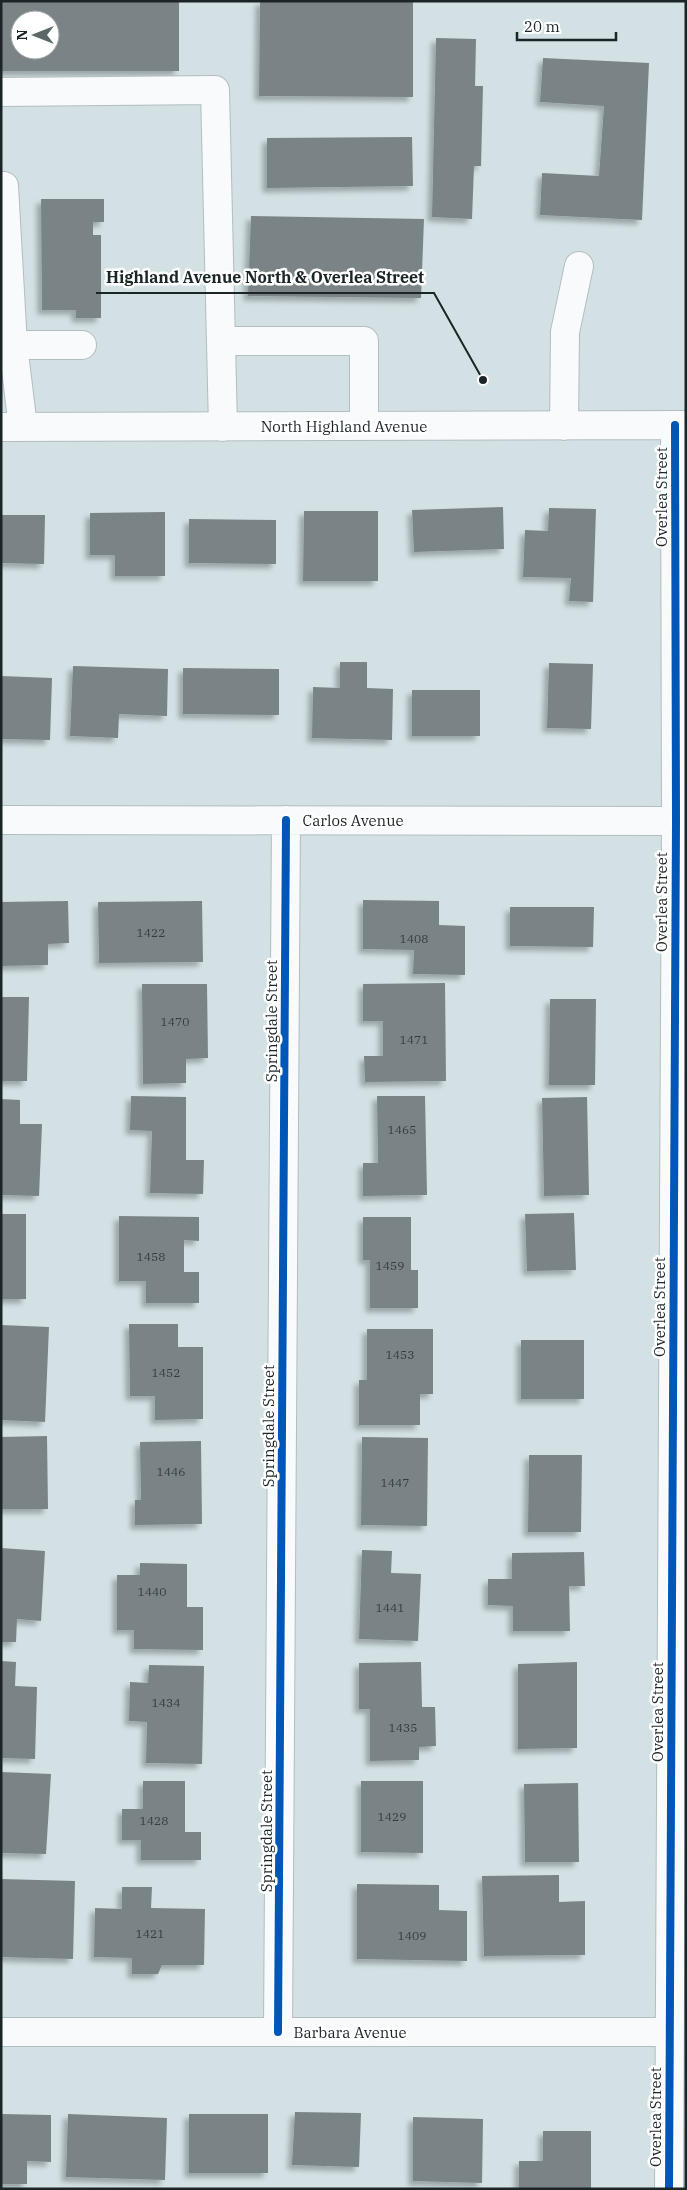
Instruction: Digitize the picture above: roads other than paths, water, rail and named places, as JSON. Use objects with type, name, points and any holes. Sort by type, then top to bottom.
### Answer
[{"type":"street","points":[[1,92],[215,90],[223,427]]},
{"type":"street","points":[[4,186],[13,345],[12,427]]},
{"type":"street","points":[[564,426],[565,332],[579,266]]},
{"type":"street","points":[[221,341],[364,341],[364,426]]},
{"type":"street","points":[[13,345],[82,345]]},
{"type":"street","name":"North Highland Avenue","points":[[12,427],[680,425]]},
{"type":"street","name":"Overlea Street","points":[[669,2189],[676,821],[680,425]]},
{"type":"street","name":"Carlos Avenue","points":[[1,820],[676,821]]},
{"type":"street","name":"Springdale Street","points":[[278,2032],[286,820]]},
{"type":"street","name":"Barbara Avenue","points":[[1,2032],[669,2032]]},
{"type":"place","name":"Highland Avenue North & Overlea Street","points":[[483,380]]}]
